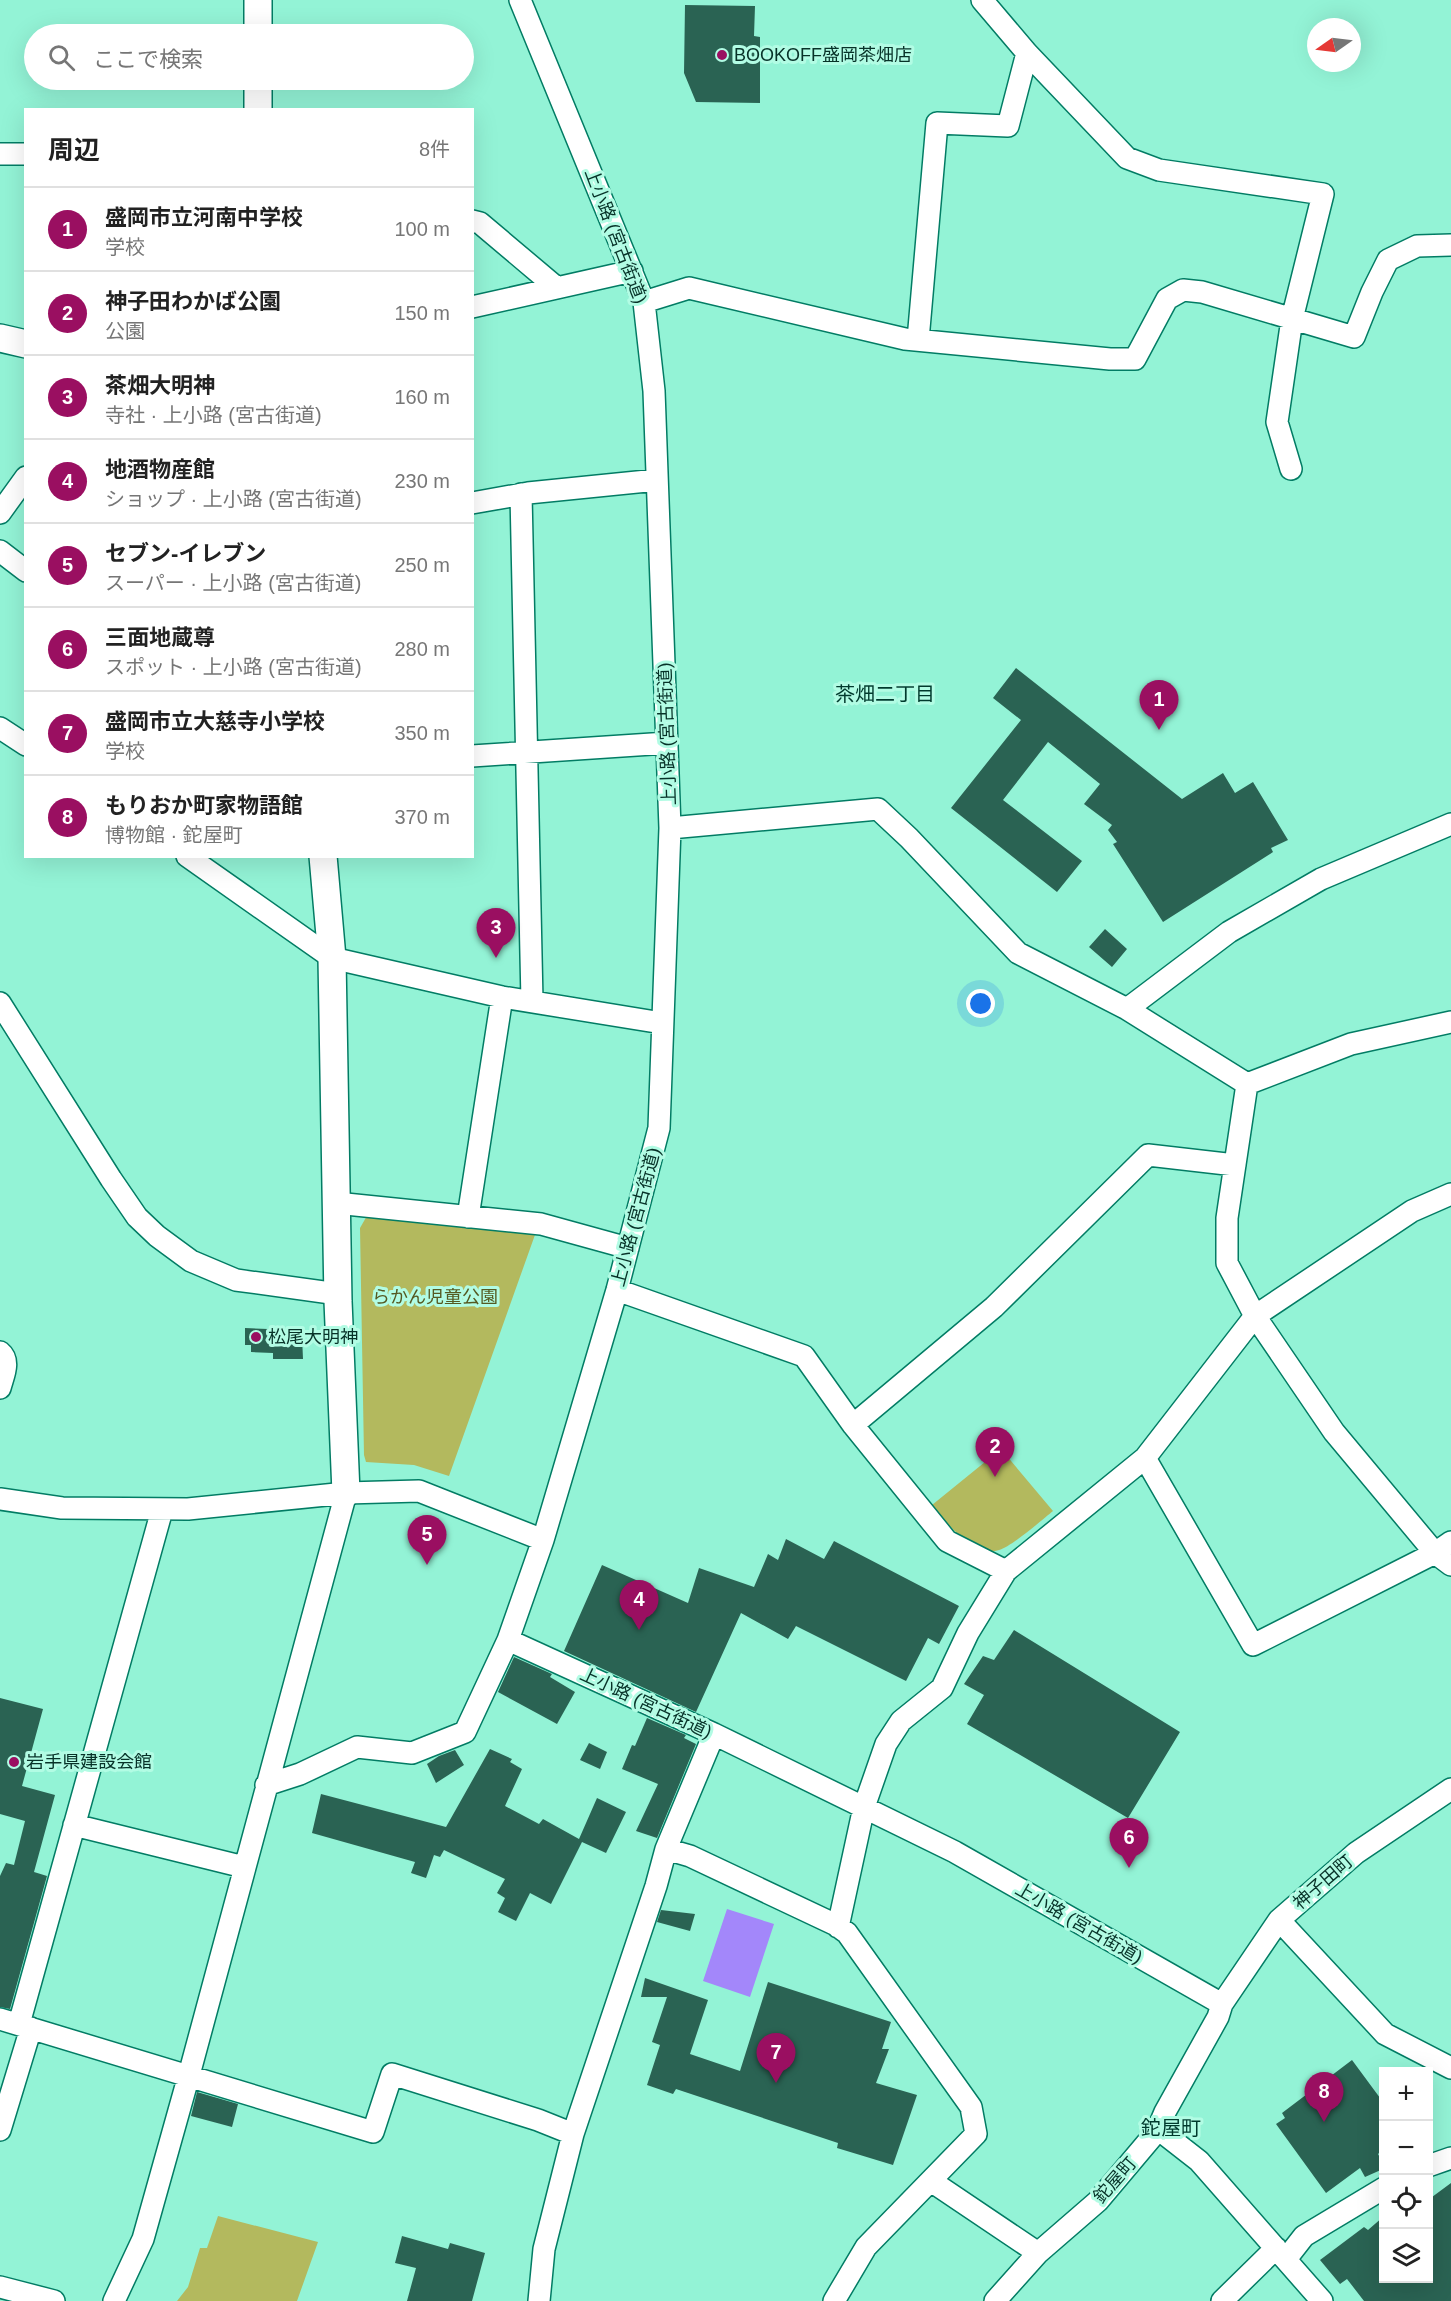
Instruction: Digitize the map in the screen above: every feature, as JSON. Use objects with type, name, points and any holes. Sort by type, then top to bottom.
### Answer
[{"type":"street","points":[[258,0],[258,24]]},
{"type":"street","name":"上小路 (宮古街道)","points":[[520,0],[644,302],[654,391],[670,828],[659,1128],[617,1290],[543,1540],[508,1640],[714,1734],[956,1852],[1222,2004]]},
{"type":"street","points":[[982,0],[1027,52],[1127,158],[1159,170],[1323,194],[1292,319],[1277,422],[1291,469]]},
{"type":"street","points":[[918,340],[937,123],[1008,126],[1027,52]]},
{"type":"street","points":[[258,90],[258,108]]},
{"type":"street","points":[[0,154],[24,154]]},
{"type":"street","points":[[474,222],[480,223],[556,288]]},
{"type":"street","points":[[644,302],[689,288],[905,339],[1110,359],[1135,359],[1167,299],[1183,290],[1202,292],[1354,337],[1388,260],[1418,246],[1451,245]]},
{"type":"street","points":[[474,306],[632,271]]},
{"type":"street","points":[[0,338],[24,344]]},
{"type":"street","points":[[0,513],[24,480]]},
{"type":"street","points":[[474,503],[521,494],[657,480]]},
{"type":"street","points":[[521,494],[532,1001]]},
{"type":"street","points":[[0,551],[24,569]]},
{"type":"street","points":[[0,728],[24,745]]},
{"type":"street","points":[[474,756],[667,743]]},
{"type":"street","points":[[670,828],[878,809],[909,838],[1018,952],[1127,1008],[1247,1084]]},
{"type":"street","points":[[1127,1008],[1229,932],[1321,879],[1451,824]]},
{"type":"street","points":[[190,858],[332,958],[502,997],[662,1023]]},
{"type":"street","points":[[114,2301],[142,2239],[189,2075],[346,1493],[338,1294],[332,958],[323,858]]},
{"type":"street","points":[[468,1217],[502,997]]},
{"type":"street","points":[[0,1003],[111,1179],[137,1216],[157,1236],[191,1261],[236,1280],[338,1294]]},
{"type":"street","points":[[1247,1084],[1351,1044],[1451,1022]]},
{"type":"street","points":[[1145,1458],[1253,1645],[1446,1553],[1334,1432],[1255,1316],[1227,1263],[1227,1218],[1247,1084]]},
{"type":"street","points":[[852,1425],[994,1307],[1148,1155],[1235,1165]]},
{"type":"street","points":[[838,1927],[864,1807],[886,1744],[901,1721],[942,1688],[968,1633],[1006,1571],[1145,1458],[1255,1316],[1412,1211],[1451,1194]]},
{"type":"street","points":[[336,1203],[542,1224],[628,1248]]},
{"type":"street","points":[[617,1290],[804,1356],[852,1425],[947,1541],[1006,1571]]},
{"type":"street","points":[[0,1352],[6,1364],[0,1388]]},
{"type":"street","points":[[0,1499],[62,1508],[162,1510],[346,1493],[420,1491],[543,1540]]},
{"type":"street","points":[[0,2130],[17,2024],[162,1510]]},
{"type":"street","points":[[266,1785],[300,1774],[357,1747],[412,1753],[465,1732],[508,1640]]},
{"type":"street","points":[[540,2301],[544,2249],[573,2134],[656,1886],[666,1849],[714,1734]]},
{"type":"street","name":"神子田町","points":[[1222,2004],[1279,1920],[1356,1853],[1451,1789]]},
{"type":"street","points":[[74,1825],[244,1867]]},
{"type":"street","points":[[666,1849],[690,1856],[847,1933],[971,2107],[976,2134],[866,2247],[834,2301]]},
{"type":"street","points":[[1279,1920],[1385,2034],[1451,2068]]},
{"type":"street","name":"鉈屋町","points":[[995,2301],[1038,2253],[1098,2201],[1158,2128],[1222,2004]]},
{"type":"street","points":[[17,2024],[373,2132],[392,2074],[538,2120],[573,2134]]},
{"type":"street","points":[[1158,2128],[1199,2161],[1322,2301]]},
{"type":"street","points":[[1433,2164],[1451,2158]]},
{"type":"street","points":[[931,2181],[1038,2253]]},
{"type":"street","points":[[1222,2301],[1304,2236],[1379,2190]]},
{"type":"street","points":[[0,2287],[54,2301]]},
{"type":"green space","name":"らかん児童公園","points":[[368,1214],[536,1232],[449,1476],[414,1465],[366,1462],[364,1455],[360,1228]]},
{"type":"green space","points":[[1001,1449],[1053,1511],[1011,1544],[999,1550],[989,1551],[970,1544],[961,1537],[932,1505]]},
{"type":"green space","points":[[218,2216],[318,2242],[297,2301],[177,2301],[188,2287],[200,2248],[207,2248]]},
{"type":"shaded area","points":[[727,1909],[774,1924],[750,1997],[703,1981]]},
{"type":"building","name":"BOOKOFF盛岡茶畑店","points":[[685,5],[755,6],[754,36],[760,37],[760,103],[696,102],[684,73]]},
{"type":"building","points":[[1016,668],[1182,799],[1223,773],[1235,793],[1253,782],[1288,840],[1271,848],[1273,852],[1163,922],[1113,844],[1117,842],[1108,830],[1112,825],[1084,804],[1100,784],[1048,742],[1003,800],[1082,861],[1057,892],[951,808],[1021,720],[993,698]]},
{"type":"building","points":[[1105,929],[1127,949],[1112,967],[1089,947]]},
{"type":"building","points":[[245,1328],[268,1329],[268,1336],[302,1336],[303,1359],[273,1359],[273,1353],[251,1352],[251,1345],[245,1345]]},
{"type":"building","points":[[786,1539],[824,1559],[834,1541],[959,1606],[939,1644],[928,1638],[906,1681],[796,1626],[788,1639],[741,1613],[696,1712],[564,1651],[602,1565],[688,1603],[699,1568],[754,1587],[768,1554],[778,1560]]},
{"type":"building","points":[[1014,1630],[1180,1732],[1128,1818],[967,1724],[984,1695],[964,1684],[983,1656],[994,1660]]},
{"type":"building","points":[[514,1657],[552,1674],[550,1677],[575,1692],[557,1724],[498,1692]]},
{"type":"building","points":[[0,1698],[43,1709],[22,1786],[55,1795],[34,1872],[47,1876],[10,2009],[0,2007],[0,1876],[6,1863],[14,1865],[25,1821],[0,1814]]},
{"type":"building","points":[[647,1718],[686,1735],[684,1738],[696,1744],[657,1838],[636,1831],[658,1784],[622,1769]]},
{"type":"building","points":[[589,1743],[607,1752],[600,1769],[580,1760]]},
{"type":"building","points":[[490,1749],[512,1759],[510,1762],[522,1769],[505,1806],[539,1824],[543,1819],[579,1839],[597,1798],[626,1812],[606,1853],[582,1842],[551,1904],[530,1893],[516,1921],[498,1912],[505,1898],[497,1893],[505,1879],[444,1850],[440,1857],[434,1855],[426,1878],[411,1873],[415,1862],[312,1833],[321,1794],[446,1827]]},
{"type":"building","points":[[455,1750],[464,1765],[436,1783],[427,1764]]},
{"type":"building","points":[[661,1910],[695,1914],[690,1931],[657,1922]]},
{"type":"building","points":[[645,1978],[708,2000],[690,2054],[740,2071],[768,1982],[891,2022],[882,2049],[889,2049],[876,2083],[917,2095],[893,2165],[837,2148],[838,2143],[676,2089],[673,2094],[647,2085],[660,2045],[652,2042],[667,1997],[641,1997]]},
{"type":"building","points":[[1352,2060],[1379,2097],[1379,2171],[1365,2177],[1360,2168],[1326,2193],[1276,2124],[1285,2118],[1282,2113]]},
{"type":"building","points":[[197,2092],[238,2104],[232,2127],[191,2116]]},
{"type":"building","points":[[1451,2183],[1451,2301],[1364,2301],[1347,2279],[1340,2284],[1320,2260],[1364,2227],[1368,2230],[1379,2220],[1379,2283],[1433,2283],[1433,2196]]},
{"type":"building","points":[[402,2236],[448,2249],[450,2243],[485,2253],[472,2301],[407,2301],[416,2268],[395,2263]]},
{"type":"place","name":"BOOKOFF盛岡茶畑店","points":[[722,55]]},
{"type":"place","name":"盛岡市立河南中学校","points":[[1159,730]]},
{"type":"place","name":"茶畑大明神","points":[[496,958]]},
{"type":"place","name":"松尾大明神","points":[[256,1337]]},
{"type":"place","name":"神子田わかば公園","points":[[995,1477]]},
{"type":"place","name":"セブン-イレブン","points":[[427,1565]]},
{"type":"place","name":"地酒物産館","points":[[639,1630]]},
{"type":"place","name":"岩手県建設会館","points":[[14,1762]]},
{"type":"place","name":"三面地蔵尊","points":[[1129,1868]]},
{"type":"place","name":"盛岡市立大慈寺小学校","points":[[776,2083]]},
{"type":"place","name":"もりおか町家物語館","points":[[1324,2122]]},
{"type":"district","name":"茶畑二丁目","points":[[885,694]]},
{"type":"district","name":"鉈屋町","points":[[1171,2128]]}]
